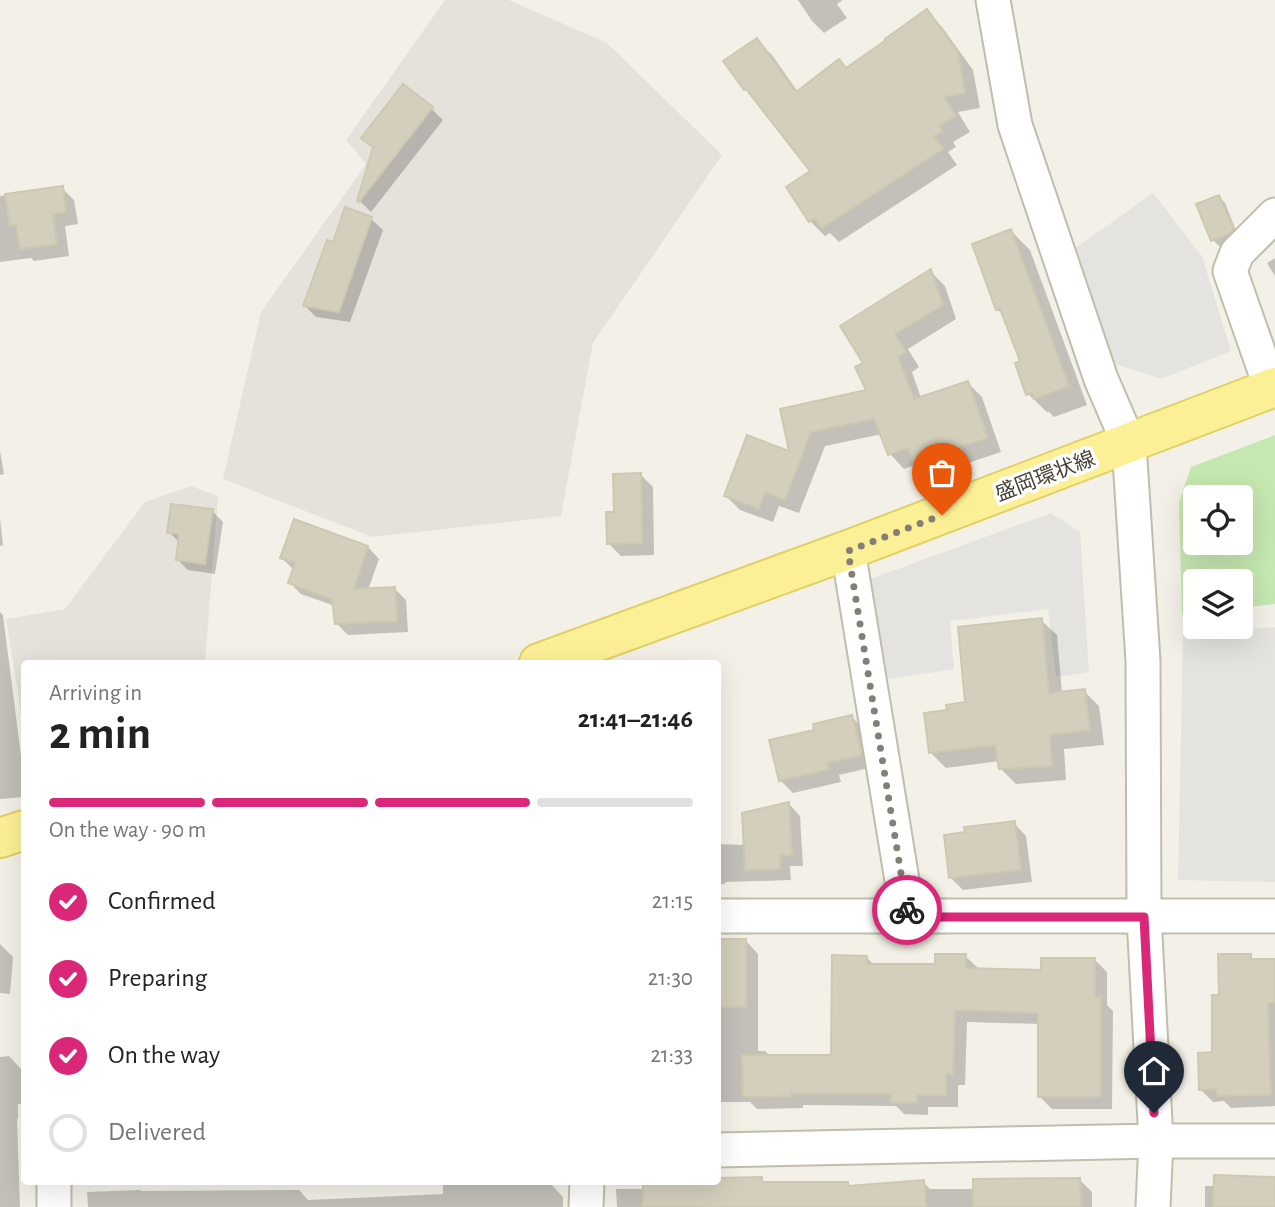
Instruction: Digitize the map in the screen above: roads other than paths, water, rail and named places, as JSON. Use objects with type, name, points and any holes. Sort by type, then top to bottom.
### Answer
[{"type":"main road","name":"盛岡環状線","points":[[546,660],[848,551],[1273,387]]},
{"type":"main road","points":[[0,838],[21,831]]},
{"type":"street","points":[[993,0],[1015,125],[1101,379],[1129,444],[1143,661],[1144,917],[1156,1141],[1153,1207]]},
{"type":"street","points":[[1273,387],[1230,271],[1237,253],[1275,215]]},
{"type":"street","points":[[848,551],[908,917]]},
{"type":"street","points":[[721,916],[1275,916]]},
{"type":"street","points":[[721,1150],[1275,1141]]},
{"type":"street","points":[[54,1185],[54,1207]]},
{"type":"street","points":[[586,1207],[587,1185]]}]
